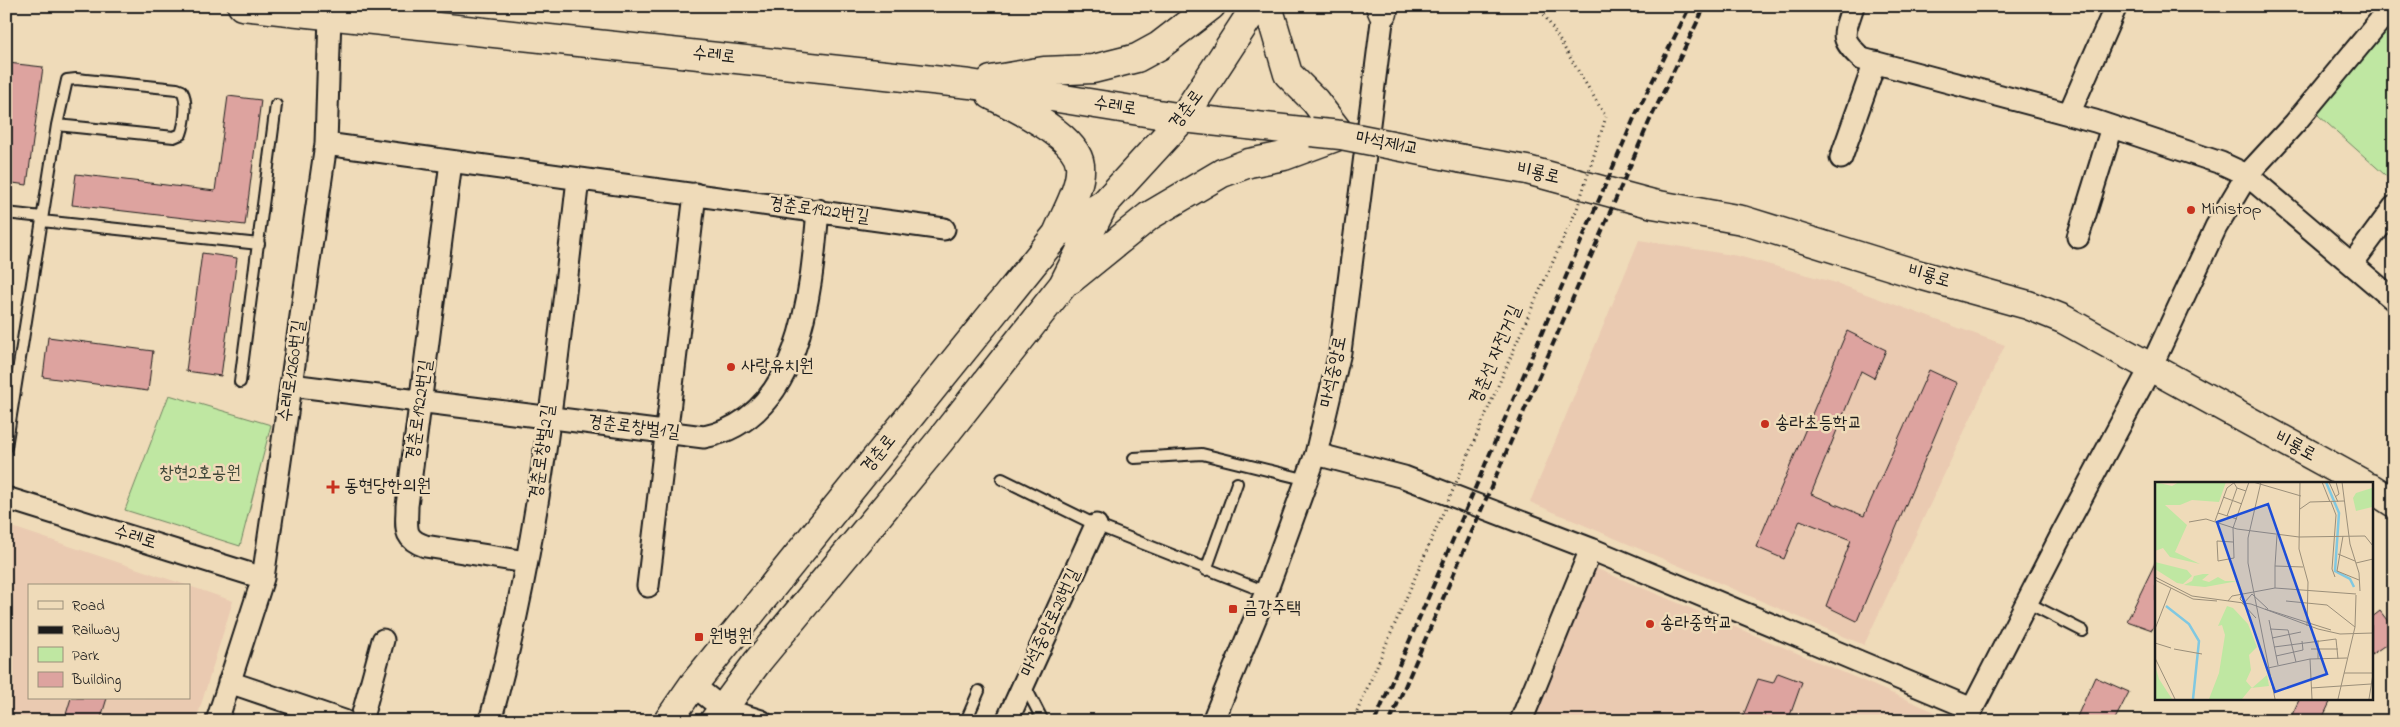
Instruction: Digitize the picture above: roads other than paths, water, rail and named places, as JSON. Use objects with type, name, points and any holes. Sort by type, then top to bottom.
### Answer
[{"type":"street","name":"수레로","points":[[242,6],[970,84],[1183,118]]},
{"type":"street","points":[[970,84],[1044,71],[1093,69],[1137,58],[1159,46],[1211,6]]},
{"type":"street","name":"경춘로","points":[[668,721],[693,684],[1057,234],[1105,203],[1183,118],[1256,6]]},
{"type":"street","points":[[1063,285],[1149,216],[1222,173],[1249,163],[1284,156],[1341,136],[1315,101],[1288,74],[1268,6]]},
{"type":"street","points":[[1853,6],[1844,34],[1845,40],[1862,58],[2069,114],[2221,163],[2247,175],[2394,300]]},
{"type":"street","points":[[2069,114],[2116,6]]},
{"type":"street","points":[[1316,454],[1404,477],[1591,549],[1969,715],[2026,602],[2150,369],[2216,227],[2247,175],[2295,123],[2392,6]]},
{"type":"street","name":"마석중앙로","points":[[1213,721],[1266,592],[1316,454],[1340,352],[1382,9]]},
{"type":"street","name":"수레로1260번길","points":[[217,721],[263,578],[326,144],[330,14]]},
{"type":"street","points":[[1841,158],[1875,62]]},
{"type":"street","points":[[970,84],[1041,121],[1066,140],[1080,164],[1077,185],[1057,234]]},
{"type":"street","name":"마석제1교","points":[[1183,118],[1341,136],[1463,158]]},
{"type":"street","points":[[2078,237],[2112,127]]},
{"type":"street","name":"경춘로1922번길","points":[[326,144],[818,210],[944,229]]},
{"type":"street","name":"비룡로","points":[[1463,158],[1527,170],[1653,204],[1742,220],[1920,275],[2028,305],[2063,320],[2360,482]]},
{"type":"street","name":"경춘로1922번길","points":[[451,162],[422,402],[407,506],[407,532],[414,542],[425,546],[526,562]]},
{"type":"street","name":"경춘로창벌2길","points":[[490,721],[515,622],[526,562],[548,418],[578,179]]},
{"type":"street","points":[[648,586],[695,194]]},
{"type":"street","name":"경춘로","points":[[719,715],[758,661],[939,442],[1063,285],[1105,203]]},
{"type":"street","points":[[2352,264],[2394,207]]},
{"type":"street","name":"경춘로창벌1길","points":[[291,385],[704,437],[724,433],[748,419],[769,399],[781,381],[800,326],[812,272],[818,210]]},
{"type":"street","points":[[2372,489],[2394,503]]},
{"type":"street","name":"수레로","points":[[6,498],[263,578]]},
{"type":"street","name":"마석중앙로28번길","points":[[1007,721],[1023,682],[1096,525]]},
{"type":"street","points":[[1521,721],[1591,549]]},
{"type":"street","points":[[361,721],[383,640]]},
{"type":"street","points":[[230,682],[344,721]]},
{"type":"street","points":[[693,684],[719,715],[761,721]]},
{"type":"lane","points":[[6,448],[57,125],[67,80],[76,79],[177,88],[182,90],[185,96],[184,128],[181,134],[174,137],[57,125]]},
{"type":"lane","points":[[240,382],[276,105]]},
{"type":"lane","points":[[6,212],[42,219],[259,244]]},
{"type":"lane","points":[[1134,458],[1202,454],[1308,480]]},
{"type":"lane","points":[[1002,479],[1096,525],[1206,570],[1266,592]]},
{"type":"lane","points":[[1206,570],[1237,484]]},
{"type":"lane","points":[[2026,602],[2083,631]]},
{"type":"lane","points":[[1023,682],[1043,721]]},
{"type":"lane","points":[[966,721],[979,691]]},
{"type":"railway","points":[[1375,721],[1635,116],[1690,6]]},
{"type":"railway","points":[[1390,721],[1649,122],[1705,6]]},
{"type":"place","name":"Ministop","points":[[2191,210]]},
{"type":"place","name":"사랑유치원","points":[[731,367]]},
{"type":"place","name":"송라초등학교","points":[[1765,424]]},
{"type":"place","name":"동현당한의원","points":[[333,487]]},
{"type":"place","name":"금강주택","points":[[1233,609]]},
{"type":"place","name":"송라중학교","points":[[1650,624]]},
{"type":"place","name":"원병원","points":[[699,637]]},
{"type":"park label","name":"창현2호공원","points":[[200,474]]}]
